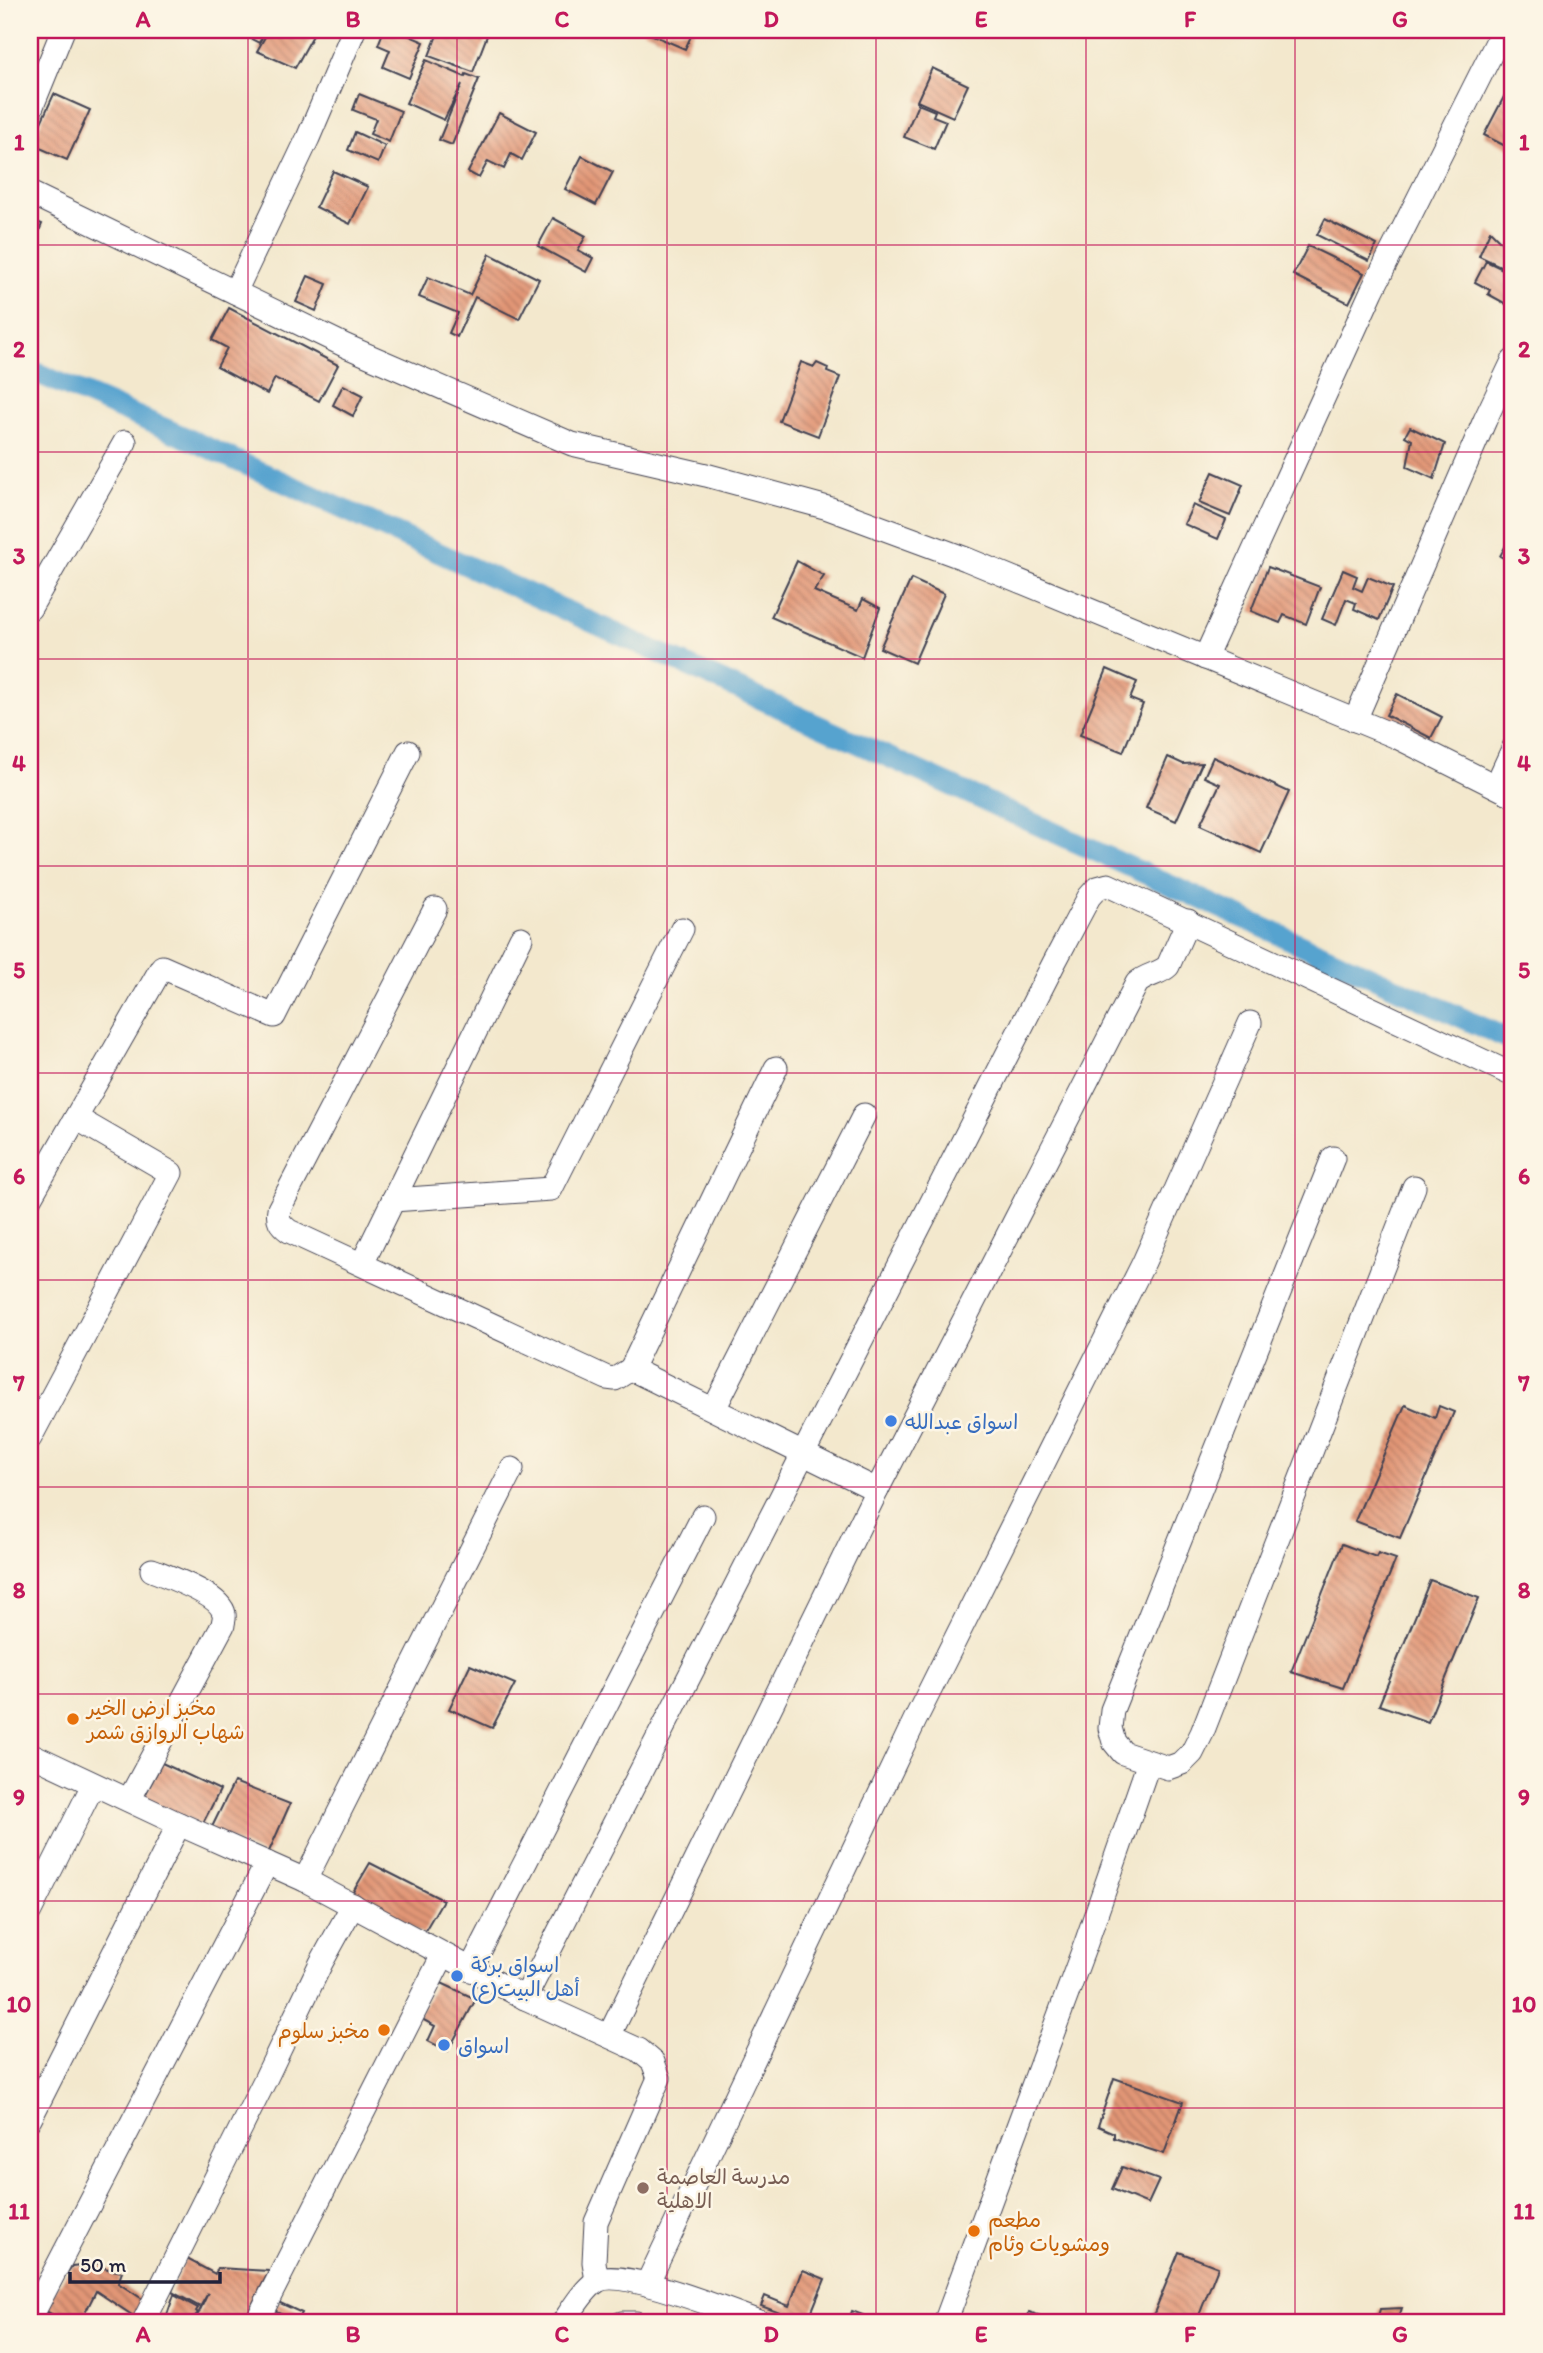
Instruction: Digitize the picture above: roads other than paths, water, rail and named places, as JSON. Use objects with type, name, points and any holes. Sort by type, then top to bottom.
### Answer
[{"type":"street","points":[[30,111],[63,30]]},
{"type":"street","points":[[235,292],[308,138],[354,30]]},
{"type":"street","points":[[1205,657],[1372,291],[1503,30]]},
{"type":"street","points":[[30,193],[346,346],[572,444],[706,475],[828,508],[966,559],[1397,737],[1505,790],[1513,749]]},
{"type":"street","points":[[1355,720],[1513,361]]},
{"type":"street","points":[[30,608],[125,442]]},
{"type":"street","points":[[30,1198],[162,967],[274,1016],[408,752]]},
{"type":"street","points":[[525,1998],[802,1452],[1089,897],[1097,888],[1108,885],[1513,1075]]},
{"type":"street","points":[[435,909],[279,1209],[281,1225],[289,1231],[607,1378],[615,1378],[631,1369],[776,1068]]},
{"type":"street","points":[[609,2036],[877,1490],[1137,983],[1147,975],[1164,970],[1168,966],[1188,921]]},
{"type":"street","points":[[393,1200],[551,1189],[682,929]]},
{"type":"street","points":[[362,1264],[521,938]]},
{"type":"street","points":[[647,2284],[915,1720],[1144,1262],[1250,1023]]},
{"type":"street","points":[[714,1409],[864,1115]]},
{"type":"street","points":[[30,1438],[171,1173],[76,1118]]},
{"type":"street","points":[[1332,1158],[1112,1710],[1110,1728],[1114,1742],[1123,1753],[1168,1768],[1182,1763],[1192,1753],[1414,1187]]},
{"type":"street","points":[[631,1369],[877,1490]]},
{"type":"street","points":[[305,1880],[512,1469]]},
{"type":"street","points":[[470,1970],[703,1516]]},
{"type":"street","points":[[128,1800],[223,1625],[224,1613],[218,1602],[152,1570]]},
{"type":"street","points":[[30,1754],[305,1880],[525,1998],[639,2050],[653,2062],[659,2078],[596,2222],[594,2262],[597,2281]]},
{"type":"street","points":[[944,2323],[1081,1955],[1149,1762]]},
{"type":"street","points":[[30,1911],[90,1791]]},
{"type":"street","points":[[30,2119],[179,1824]]},
{"type":"street","points":[[30,2319],[267,1864]]},
{"type":"street","points":[[143,2323],[321,1963],[353,1905]]},
{"type":"street","points":[[256,2323],[443,1955]]},
{"type":"street","points":[[563,2323],[573,2305],[597,2281],[617,2278],[647,2284],[762,2323]]},
{"type":"street","points":[[622,2323],[636,2323]]},
{"type":"waterway","points":[[30,370],[180,435],[1513,1041]]},
{"type":"place","name":"اسواق عبدالله","points":[[891,1421]]},
{"type":"place","name":"مخبز ارض الخير شهاب الروازق شمر","points":[[73,1719]]},
{"type":"place","name":"اسواق بركة أهل البيت(ع)","points":[[457,1976]]},
{"type":"place","name":"مخبز سلوم","points":[[384,2030]]},
{"type":"place","name":"اسواق","points":[[444,2045]]},
{"type":"place","name":"مدرسة العاصمة الاهلية","points":[[643,2188]]},
{"type":"place","name":"مطعم ومشويات وئام","points":[[974,2231]]}]
